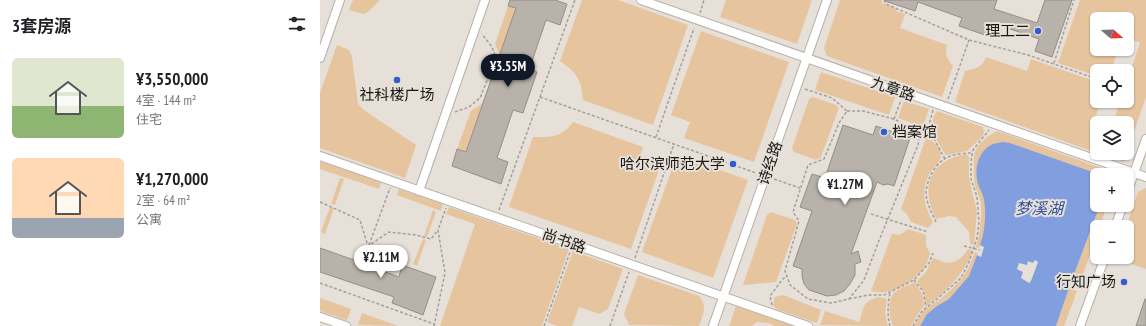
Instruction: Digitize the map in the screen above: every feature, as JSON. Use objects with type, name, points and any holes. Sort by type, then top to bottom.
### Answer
[{"type":"lane","points":[[320,58],[340,0]]},
{"type":"lane","points":[[419,191],[485,0]]},
{"type":"lane","name":"九章路","points":[[641,0],[1120,168]]},
{"type":"lane","name":"诗经路","points":[[713,326],[826,0]]},
{"type":"lane","points":[[1134,173],[1146,139]]},
{"type":"lane","name":"尚书路","points":[[320,156],[808,326]]},
{"type":"lane","name":"九章路","points":[[1134,173],[1146,177]]},
{"type":"lane","points":[[1080,326],[1102,264]]},
{"type":"lane","points":[[320,317],[346,326]]},
{"type":"path","points":[[497,218],[575,0]]},
{"type":"path","points":[[656,137],[704,0]]},
{"type":"path","points":[[884,0],[886,4],[969,40],[1028,55],[1090,77]]},
{"type":"path","points":[[1054,64],[1074,0]]},
{"type":"path","points":[[445,115],[469,107],[480,98],[496,58],[492,47],[476,26]]},
{"type":"path","points":[[946,107],[969,40]]},
{"type":"path","points":[[796,86],[832,98],[847,111],[863,111],[894,119],[914,129],[919,138],[918,146],[887,219],[864,280],[849,299]]},
{"type":"path","points":[[894,119],[903,92]]},
{"type":"path","points":[[540,96],[801,189]]},
{"type":"path","points":[[935,103],[928,125],[932,137],[945,160]]},
{"type":"path","points":[[847,111],[839,123],[824,159],[808,166],[793,212],[799,221],[785,271],[790,285],[808,299],[831,303],[868,295],[884,295],[914,280],[929,263],[933,253]]},
{"type":"path","points":[[913,326],[926,307],[961,278],[970,262],[980,222],[977,197],[971,179],[972,153],[994,124]]},
{"type":"path","points":[[917,135],[930,130]]},
{"type":"path","points":[[610,326],[674,144]]},
{"type":"path","points":[[936,222],[928,206],[926,193],[929,178],[937,166],[948,157],[972,153]]},
{"type":"path","points":[[368,246],[392,181]]},
{"type":"path","points":[[368,246],[389,232],[416,235],[431,240],[438,230],[449,201]]},
{"type":"path","points":[[320,202],[360,220],[368,246]]},
{"type":"path","points":[[871,214],[928,232]]},
{"type":"path","points":[[320,283],[434,325],[445,272],[438,230]]},
{"type":"path","points":[[549,326],[544,325],[573,244]]},
{"type":"path","points":[[964,246],[980,250]]},
{"type":"path","points":[[774,314],[770,296],[786,276]]},
{"type":"path","points":[[914,280],[923,291],[926,307]]},
{"type":"path","points":[[1072,283],[1093,290]]},
{"type":"path","points":[[890,292],[888,310],[890,326]]},
{"type":"shaded area","points":[[353,0],[380,0],[364,14],[349,10]]},
{"type":"shaded area","points":[[582,0],[618,0],[688,25],[653,125],[583,100],[581,86],[577,77],[560,61]]},
{"type":"shaded area","points":[[726,0],[812,0],[797,44],[720,17]]},
{"type":"shaded area","points":[[840,0],[882,0],[882,3],[905,14],[900,28],[947,45],[947,57],[953,66],[942,97],[827,56],[824,48]]},
{"type":"shaded area","points":[[1080,0],[1146,0],[1146,97],[1134,132],[1134,116],[1115,116],[1118,108],[1134,108],[1133,64],[1140,43],[1134,41],[1134,12],[1090,12],[1090,56],[1116,56],[1113,64],[1090,64],[1090,74],[1058,63]]},
{"type":"shaded area","points":[[508,6],[516,8],[500,55],[495,44]]},
{"type":"shaded area","points":[[701,31],[789,62],[754,162],[684,138],[690,122],[671,115]]},
{"type":"shaded area","points":[[337,45],[349,50],[352,57],[358,104],[365,111],[416,145],[405,178],[320,148],[320,93]]},
{"type":"shaded area","points":[[986,57],[1027,71],[1031,59],[1090,80],[1090,108],[1098,108],[1096,116],[1090,116],[1090,150],[955,102],[965,71],[978,67]]},
{"type":"shaded area","points":[[821,72],[895,97],[889,115],[815,90]]},
{"type":"shaded area","points":[[813,97],[836,105],[839,108],[821,157],[816,160],[794,152],[792,148],[809,99]]},
{"type":"shaded area","points":[[904,101],[929,109],[923,127],[898,118]]},
{"type":"shaded area","points":[[483,103],[466,152],[457,149],[471,111]]},
{"type":"shaded area","points":[[937,111],[983,127],[983,136],[967,151],[946,155],[934,133],[932,122]]},
{"type":"shaded area","points":[[573,122],[643,147],[639,160],[660,167],[631,249],[509,207],[533,137],[555,136],[564,131]]},
{"type":"shaded area","points":[[997,131],[1101,168],[1090,168],[1090,171],[1010,143],[980,156],[977,166],[977,177],[978,185],[985,201],[986,215],[979,248],[976,247],[979,236],[981,201],[975,186],[974,154],[981,142]]},
{"type":"shaded area","points":[[926,138],[936,144],[941,154],[938,164],[931,171],[927,179],[924,191],[926,205],[933,222],[928,228],[911,222],[906,213],[901,209]]},
{"type":"shaded area","points":[[966,154],[969,157],[969,178],[977,212],[974,245],[970,244],[969,232],[956,217],[949,216],[936,219],[931,207],[929,196],[931,177],[936,169],[953,157]]},
{"type":"shaded area","points":[[677,155],[748,180],[713,278],[642,252]]},
{"type":"shaded area","points":[[320,161],[381,182],[379,189],[320,169]]},
{"type":"shaded area","points":[[340,178],[344,179],[335,205],[331,204]]},
{"type":"shaded area","points":[[1146,188],[1146,269],[1132,264],[1134,264],[1134,220],[1128,220],[1131,212],[1134,212],[1134,204],[1138,192]]},
{"type":"shaded area","points":[[399,189],[443,204],[441,211],[397,195]]},
{"type":"shaded area","points":[[330,207],[334,208],[325,234],[321,232]]},
{"type":"shaded area","points":[[449,207],[569,249],[542,326],[440,326],[475,224],[446,214]]},
{"type":"shaded area","points":[[433,210],[436,212],[427,237],[424,236]]},
{"type":"shaded area","points":[[771,212],[795,220],[797,224],[776,282],[743,285],[767,215]]},
{"type":"shaded area","points":[[1097,212],[1105,212],[1102,220],[1094,220]]},
{"type":"shaded area","points":[[908,229],[926,235],[926,246],[930,253],[924,268],[914,278],[900,287],[885,292],[871,291],[892,234],[900,235]]},
{"type":"shaded area","points":[[1090,232],[1090,255],[1081,280],[1073,277]]},
{"type":"shaded area","points":[[423,239],[426,240],[417,266],[413,264]]},
{"type":"shaded area","points":[[968,249],[973,251],[965,267],[954,282],[941,295],[926,306],[924,292],[917,281],[926,272],[933,258],[947,263],[954,262],[961,258]]},
{"type":"shaded area","points":[[573,251],[623,269],[608,309],[599,314],[579,307],[572,326],[557,326],[547,322]]},
{"type":"shaded area","points":[[975,252],[978,253],[969,276],[949,299],[927,314],[920,326],[914,326],[923,311],[943,297],[961,280],[968,269]]},
{"type":"shaded area","points":[[638,275],[699,296],[704,307],[699,326],[629,325],[624,314]]},
{"type":"shaded area","points":[[915,282],[923,296],[924,307],[921,309],[911,326],[893,326],[890,318],[890,304],[892,295],[899,289]]},
{"type":"shaded area","points":[[1069,288],[1077,291],[1064,326],[1056,326]]},
{"type":"shaded area","points":[[783,295],[821,310],[817,323],[776,309],[773,305],[775,297]]},
{"type":"shaded area","points":[[878,297],[887,299],[885,313],[888,326],[820,325],[825,311],[859,322],[866,303]]},
{"type":"shaded area","points":[[320,298],[351,309],[347,320],[320,311]]},
{"type":"shaded area","points":[[736,306],[794,326],[775,326],[768,323],[757,322],[752,326],[729,326]]},
{"type":"shaded area","points":[[362,313],[398,326],[358,325]]},
{"type":"water","name":"梦溪湖","points":[[1003,142],[1010,143],[1090,171],[1090,212],[1097,212],[1094,220],[1090,220],[1090,232],[1073,277],[1069,275],[1065,286],[1069,288],[1056,326],[920,326],[927,314],[949,299],[969,276],[977,255],[981,257],[984,247],[980,245],[984,227],[985,207],[983,196],[978,186],[976,173],[982,152],[992,144]],"holes":[[[1035,260],[1038,262],[1029,283],[1021,278],[1023,272],[1017,269],[1019,263],[1027,265],[1028,261],[1033,263]]]},
{"type":"building","points":[[510,0],[555,0],[567,4],[560,25],[546,20],[529,70],[537,72],[523,113],[513,110],[497,158],[508,162],[501,184],[452,166],[457,149],[466,152],[516,8],[508,6]]},
{"type":"building","name":"理工二","points":[[885,0],[997,0],[994,9],[1037,23],[1045,0],[1072,0],[1052,57],[1035,51],[1039,39],[990,22],[985,35],[959,26],[962,18],[918,2],[915,11]]},
{"type":"building","points":[[843,125],[873,135],[876,126],[910,138],[894,186],[888,184],[883,185],[877,182],[851,254],[858,251],[861,262],[855,264],[855,275],[844,291],[836,295],[827,296],[809,290],[804,284],[802,269],[793,266],[812,211],[800,207],[812,174],[825,178]]},
{"type":"building","points":[[320,248],[354,260],[357,250],[381,258],[377,269],[399,277],[402,265],[436,277],[423,315],[392,303],[394,297],[320,272]]},
{"type":"building","points":[[1145,299],[1146,326],[1136,326]]},
{"type":"place","name":"理工二","points":[[1038,31]]},
{"type":"place","name":"社科楼广场","points":[[397,80]]},
{"type":"place","name":"档案馆","points":[[884,132]]},
{"type":"place","name":"哈尔滨师范大学","points":[[733,164]]},
{"type":"place","name":"行知广场","points":[[1124,282]]}]
